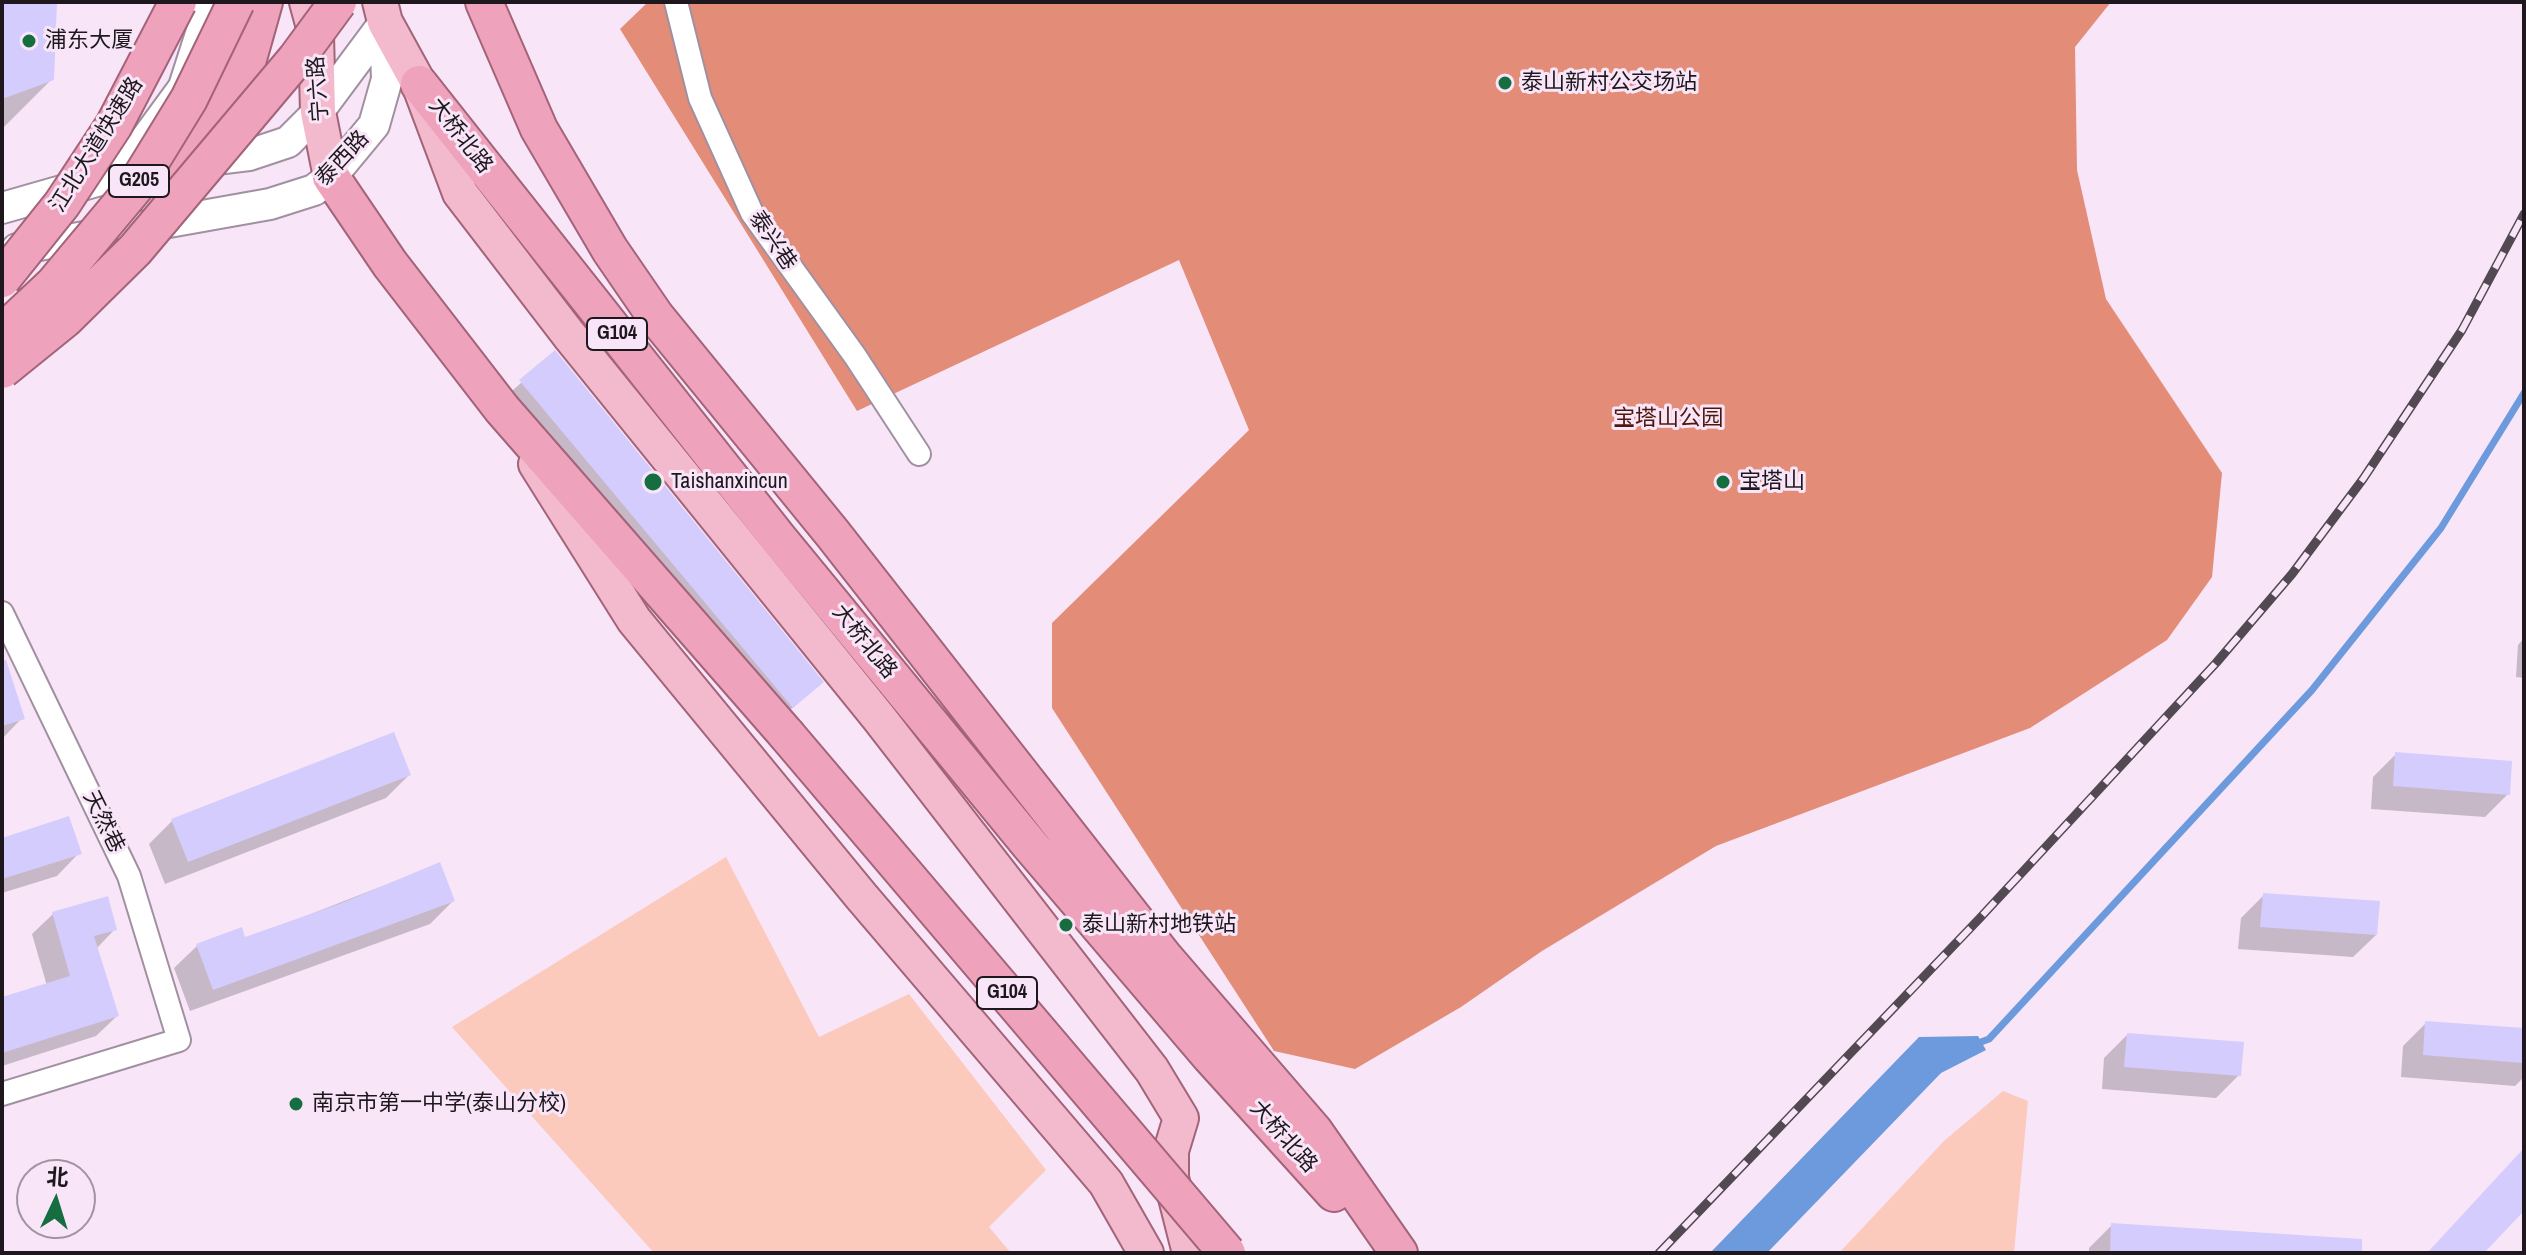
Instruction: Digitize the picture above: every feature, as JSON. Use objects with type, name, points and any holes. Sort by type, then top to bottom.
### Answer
[{"type":"highway","name":"江北大道快速路","points":[[2,279],[62,204],[114,125],[178,2]]},
{"type":"highway","name":"江北大道快速路","points":[[2,333],[54,284],[135,187],[189,99],[236,2]]},
{"type":"highway","points":[[166,165],[246,66],[264,2]]},
{"type":"highway","points":[[2,370],[65,319],[135,250],[296,59],[338,2]]},
{"type":"highway","points":[[484,2],[539,129],[602,238],[656,317],[833,534],[1164,957],[1314,1131],[1399,1253]]},
{"type":"highway","name":"大桥北路","points":[[419,84],[815,584],[1210,1056],[1388,1253]]},
{"type":"highway","name":"G104","points":[[331,177],[390,264],[502,409],[786,734],[1227,1253]]},
{"type":"main road","name":"宁六路","points":[[307,2],[316,35],[318,112],[331,177]]},
{"type":"main road","points":[[2,208],[114,176],[271,149],[288,142],[318,112],[382,12]]},
{"type":"main road","name":"大桥北路","points":[[382,12],[419,84]]},
{"type":"main road","name":"泰西路","points":[[2,253],[294,199],[331,177],[374,125],[384,98],[387,79],[382,12]]},
{"type":"main road","points":[[419,84],[460,193],[569,335],[879,718],[1152,1070],[1181,1118],[1171,1151],[1171,1178],[1190,1253]]},
{"type":"main road","points":[[502,409],[634,620],[861,896],[1106,1183],[1146,1253]]},
{"type":"street","points":[[114,176],[180,86],[207,2]]},
{"type":"street","name":"泰兴巷","points":[[676,2],[700,98],[752,213],[855,356],[919,454]]},
{"type":"street","name":"天然巷","points":[[2,613],[129,876],[179,1040],[2,1094]]},
{"type":"shaded area","points":[[726,857],[819,1037],[909,994],[1046,1170],[989,1227],[1011,1253],[654,1253],[452,1027]]},
{"type":"shaded area","points":[[2003,1091],[2028,1101],[2014,1253],[1839,1253],[1944,1141]]},
{"type":"green space","name":"宝塔山公园","points":[[648,2],[2111,2],[2075,47],[2077,170],[2106,299],[2222,473],[2212,577],[2167,640],[2030,728],[1716,846],[1542,951],[1461,1007],[1355,1069],[1274,1051],[1052,708],[1052,623],[1249,430],[1179,260],[857,411],[620,29]]},
{"type":"water","points":[[1978,1036],[1986,1050],[1941,1073],[1767,1253],[1710,1253],[1919,1037]]},
{"type":"building","name":"浦东大厦","points":[[2,2],[57,2],[54,80],[2,99]]},
{"type":"building","points":[[555,350],[824,682],[793,708],[519,380]]},
{"type":"building","points":[[6,660],[25,719],[2,726],[2,661]]},
{"type":"building","points":[[394,732],[411,775],[188,862],[171,819]]},
{"type":"building","points":[[2395,752],[2512,761],[2510,795],[2393,786]]},
{"type":"building","points":[[69,816],[82,854],[2,879],[2,838]]},
{"type":"building","points":[[440,862],[455,901],[213,990],[196,944],[242,927],[245,937],[342,903]]},
{"type":"building","points":[[2263,893],[2380,901],[2377,935],[2260,927]]},
{"type":"building","points":[[108,896],[117,930],[94,936],[119,1016],[2,1053],[2,997],[70,976],[52,912]]},
{"type":"building","points":[[2425,1021],[2524,1028],[2524,1063],[2423,1055]]},
{"type":"building","points":[[2127,1033],[2244,1042],[2241,1076],[2124,1067]]},
{"type":"building","points":[[2524,1148],[2524,1211],[2484,1253],[2427,1253]]},
{"type":"building","points":[[2111,1223],[2362,1239],[2362,1253],[2110,1253]]},
{"type":"waterway","points":[[1973,1045],[1989,1039],[2312,690],[2441,528],[2524,393]]},
{"type":"railway","points":[[1659,1253],[1979,919],[2216,663],[2292,574],[2363,479],[2462,330],[2524,214]]},
{"type":"place","name":"浦东大厦","points":[[29,41]]},
{"type":"place","name":"泰山新村公交场站","points":[[1505,83]]},
{"type":"place","name":"Taishanxincun","points":[[653,482]]},
{"type":"place","name":"宝塔山","points":[[1723,482]]},
{"type":"place","name":"泰山新村地铁站","points":[[1066,925]]},
{"type":"place","name":"南京市第一中学(泰山分校)","points":[[296,1104]]}]
